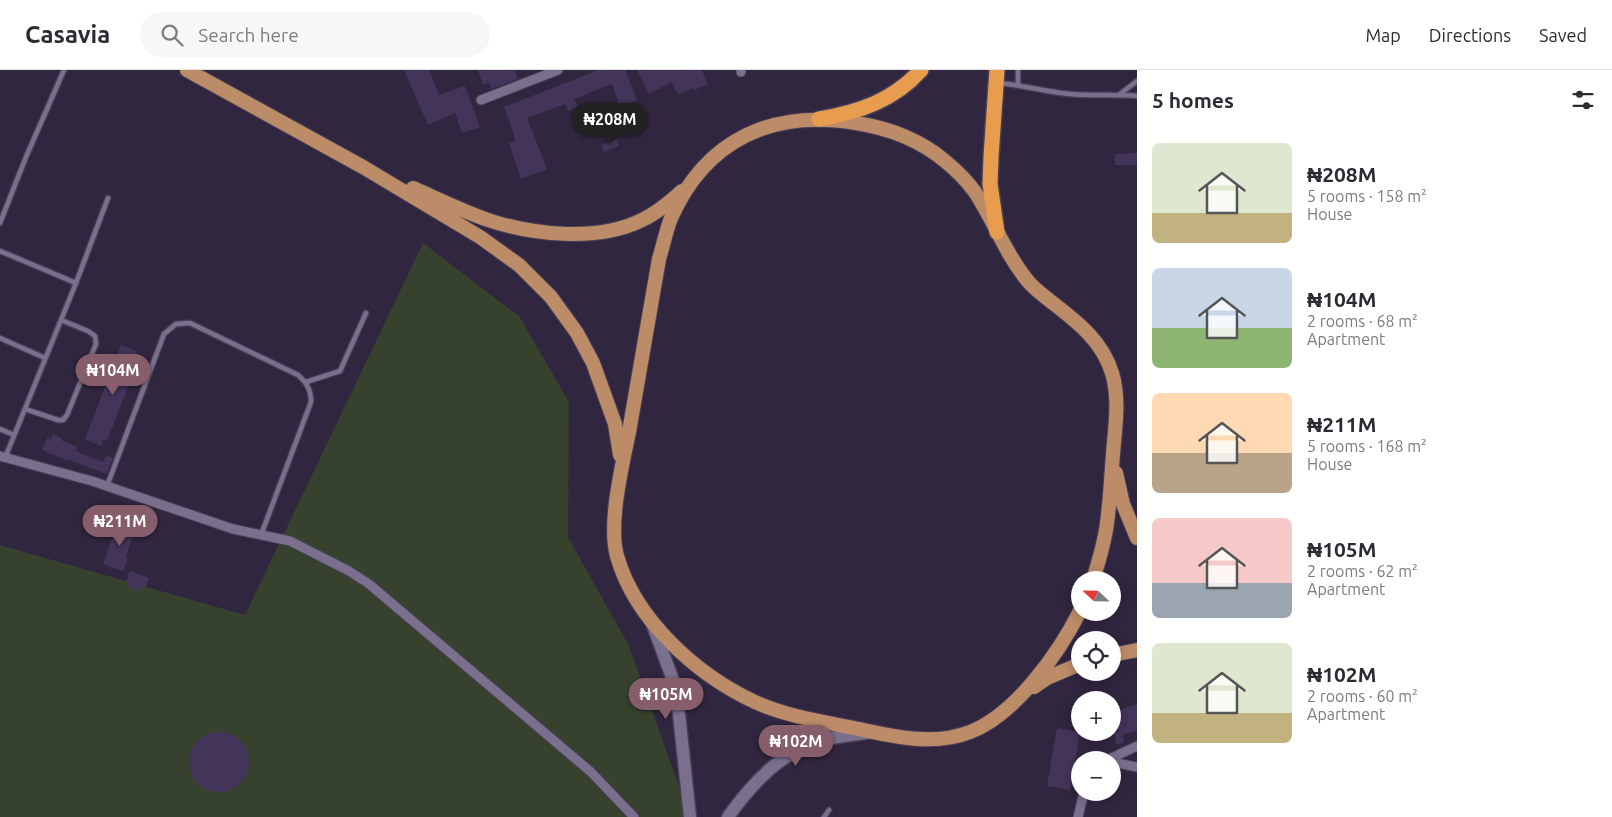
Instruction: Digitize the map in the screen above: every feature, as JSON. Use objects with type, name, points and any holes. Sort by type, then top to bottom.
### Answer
[{"type":"highway","points":[[819,119],[847,114],[885,99],[904,86],[921,70]]},
{"type":"highway","points":[[996,76],[990,184],[997,232]]},
{"type":"main road","points":[[187,70],[363,167],[480,237],[519,265],[551,297],[577,333],[593,363],[606,394],[615,424],[620,448],[620,481]]},
{"type":"main road","points":[[1071,668],[1047,678],[1020,696],[995,718],[973,731],[957,737],[940,740],[922,739],[871,732],[808,718],[756,702],[707,674],[684,656],[651,621],[634,595],[622,572],[616,554],[614,537],[620,481],[659,259],[671,220],[680,200],[710,161],[746,135],[769,126],[819,119],[865,125],[913,140],[931,150],[950,166],[974,191],[1016,267],[1030,283],[1083,327],[1097,342],[1112,372],[1116,388],[1113,451],[1106,529],[1095,571]]},
{"type":"main road","points":[[363,167],[488,220],[515,227],[572,234],[610,231],[641,221],[657,212],[694,180]]},
{"type":"main road","points":[[1113,451],[1123,504],[1137,538]]},
{"type":"main road","points":[[1020,696],[1063,643],[1075,621]]},
{"type":"main road","points":[[1121,653],[1137,650]]},
{"type":"street","points":[[481,100],[558,70]]},
{"type":"street","points":[[2,457],[107,486],[233,529],[290,541],[349,571],[368,584],[591,772],[634,817]]},
{"type":"street","points":[[651,621],[672,680],[679,714],[690,817]]},
{"type":"street","points":[[728,817],[748,789],[780,760],[804,747],[823,740],[871,732]]},
{"type":"street","points":[[1121,753],[1137,746]]},
{"type":"street","points":[[1121,764],[1137,767]]},
{"type":"street","points":[[1078,817],[1082,801]]},
{"type":"lane","points":[[0,223],[64,70]]},
{"type":"lane","points":[[1018,70],[1018,85]]},
{"type":"lane","points":[[996,76],[1018,85],[1045,91],[1070,94],[1137,96]]},
{"type":"lane","points":[[1120,94],[1137,81]]},
{"type":"lane","points":[[2,457],[14,435],[76,283],[108,198]]},
{"type":"lane","points":[[0,251],[76,283]]},
{"type":"lane","points":[[306,382],[340,371],[366,313]]},
{"type":"lane","points":[[24,409],[63,420],[67,415],[96,344],[95,336],[88,331],[60,320]]},
{"type":"lane","points":[[107,486],[164,334],[176,324],[190,323],[298,375],[306,382],[311,393],[311,402],[261,535]]},
{"type":"lane","points":[[0,338],[45,358]]},
{"type":"lane","points":[[0,429],[14,435]]},
{"type":"lane","points":[[824,817],[829,810]]},
{"type":"green space","points":[[423,243],[519,316],[569,402],[568,537],[629,646],[690,817],[0,817],[0,545],[245,615]]},
{"type":"building","points":[[404,70],[429,70],[439,95],[465,86],[480,127],[462,133],[455,113],[428,125]]},
{"type":"building","points":[[478,70],[515,70],[517,79],[491,89],[489,83],[483,85]]},
{"type":"building","points":[[598,70],[625,70],[637,100],[620,107],[612,84],[574,99],[578,106],[568,111],[565,104],[527,118],[547,169],[521,179],[509,143],[515,141],[514,134],[504,107]]},
{"type":"building","points":[[637,70],[702,70],[708,85],[694,90],[693,88],[678,95],[672,82],[649,94]]},
{"type":"building","points":[[617,139],[619,146],[604,152],[601,145]]},
{"type":"building","points":[[1137,153],[1137,165],[1115,165],[1115,154]]},
{"type":"building","points":[[121,345],[137,351],[135,357],[139,359],[107,441],[103,440],[101,446],[85,439]]},
{"type":"building","points":[[53,434],[62,438],[61,440],[78,447],[76,451],[92,458],[103,462],[106,455],[113,458],[106,474],[72,461],[70,458],[68,461],[42,450],[47,438],[51,439]]},
{"type":"building","points":[[117,523],[132,527],[131,529],[137,529],[134,538],[132,538],[123,571],[103,564]]},
{"type":"building","points":[[130,571],[149,578],[145,589],[140,588],[139,591],[127,586],[129,583],[126,581]]},
{"type":"building","points":[[1137,704],[1137,730],[1123,735],[1124,743],[1116,744],[1116,741],[1121,741],[1121,710]]},
{"type":"building","points":[[1057,728],[1071,730],[1071,741],[1078,741],[1077,751],[1071,751],[1070,790],[1047,786]]},
{"type":"building","points":[[219,732],[235,737],[240,741],[244,746],[249,762],[244,778],[240,783],[235,787],[219,792],[203,787],[198,783],[194,778],[189,762],[194,746],[198,741],[203,737]]}]
